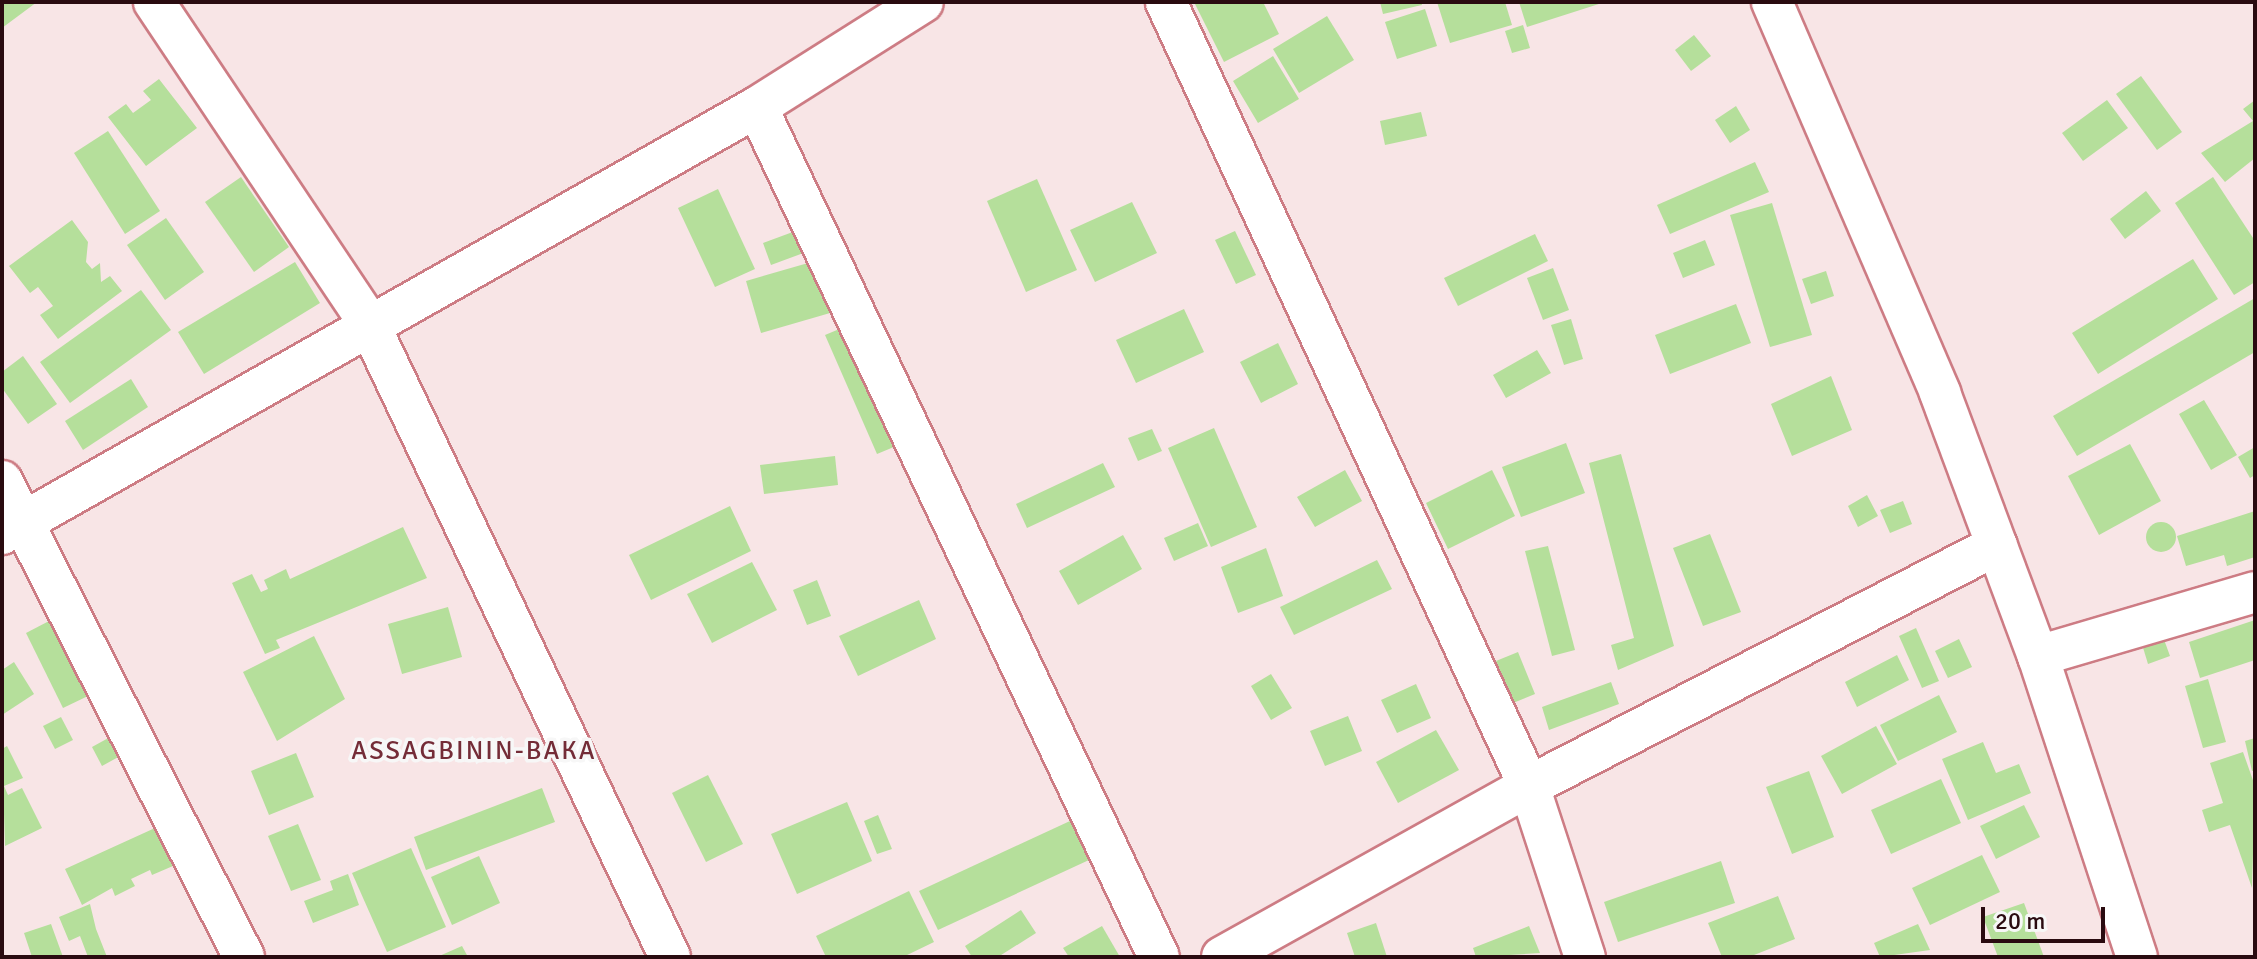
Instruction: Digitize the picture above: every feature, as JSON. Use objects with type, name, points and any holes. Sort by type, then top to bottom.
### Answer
[{"type":"street","points":[[154,2],[368,322],[670,957]]},
{"type":"street","points":[[15,527],[368,322],[757,107],[923,2]]},
{"type":"street","points":[[1166,2],[1529,786],[1585,957]]},
{"type":"street","points":[[1772,2],[1824,110],[1997,545],[2038,656],[2137,957]]},
{"type":"street","points":[[757,107],[1159,957]]},
{"type":"street","points":[[2,481],[15,527],[244,957]]},
{"type":"street","points":[[1222,957],[1529,786],[1997,545]]},
{"type":"street","points":[[2038,656],[2255,592]]},
{"type":"building","points":[[2,2],[37,2],[2,28]]},
{"type":"building","points":[[1194,2],[1263,2],[1279,34],[1224,62]]},
{"type":"building","points":[[1380,2],[1421,2],[1422,5],[1383,14]]},
{"type":"building","points":[[1437,2],[1505,2],[1512,25],[1450,43]]},
{"type":"building","points":[[1519,2],[1602,2],[1602,3],[1527,27]]},
{"type":"building","points":[[1425,9],[1437,46],[1397,59],[1385,22]]},
{"type":"building","points":[[1327,16],[1354,60],[1299,93],[1273,49]]},
{"type":"building","points":[[1523,25],[1530,48],[1512,53],[1505,31]]},
{"type":"building","points":[[1694,35],[1711,56],[1691,71],[1675,50]]},
{"type":"building","points":[[1273,56],[1299,99],[1258,123],[1233,81]]},
{"type":"building","points":[[2141,76],[2182,132],[2157,150],[2116,94]]},
{"type":"building","points":[[159,79],[197,128],[146,166],[108,117],[126,104],[133,113],[151,100],[143,91]]},
{"type":"building","points":[[2107,100],[2128,128],[2083,161],[2062,133]]},
{"type":"building","points":[[2255,100],[2255,158],[2225,182],[2201,153],[2253,121],[2243,109]]},
{"type":"building","points":[[1736,106],[1750,130],[1730,143],[1715,120]]},
{"type":"building","points":[[1421,112],[1427,136],[1385,145],[1380,121]]},
{"type":"building","points":[[108,131],[160,211],[125,234],[74,153]]},
{"type":"building","points":[[1755,162],[1769,192],[1670,234],[1657,205]]},
{"type":"building","points":[[241,177],[289,247],[254,272],[205,202]]},
{"type":"building","points":[[2213,177],[2255,241],[2255,282],[2234,295],[2175,203]]},
{"type":"building","points":[[1037,179],[1077,270],[1026,292],[987,201]]},
{"type":"building","points":[[718,189],[755,269],[715,287],[678,208]]},
{"type":"building","points":[[2146,191],[2161,211],[2125,239],[2110,219]]},
{"type":"building","points":[[1132,202],[1157,253],[1095,282],[1070,230]]},
{"type":"building","points":[[1772,203],[1812,335],[1770,347],[1730,215]]},
{"type":"building","points":[[166,218],[204,272],[165,300],[127,245]]},
{"type":"building","points":[[72,220],[88,242],[86,262],[92,269],[100,263],[101,282],[110,276],[122,291],[58,339],[40,315],[53,306],[38,287],[30,293],[9,266]]},
{"type":"building","points":[[809,226],[817,248],[771,265],[763,243]]},
{"type":"building","points":[[1235,231],[1256,275],[1236,284],[1215,240]]},
{"type":"building","points":[[1535,234],[1548,261],[1458,306],[1444,278]]},
{"type":"building","points":[[1705,240],[1715,265],[1683,278],[1673,253]]},
{"type":"building","points":[[822,259],[837,311],[761,333],[746,281]]},
{"type":"building","points":[[2193,259],[2218,299],[2098,374],[2072,333]]},
{"type":"building","points":[[295,262],[320,303],[204,374],[178,332]]},
{"type":"building","points":[[1553,268],[1569,310],[1543,320],[1527,278]]},
{"type":"building","points":[[1826,271],[1834,296],[1811,304],[1802,279]]},
{"type":"building","points":[[141,290],[171,330],[70,403],[40,362]]},
{"type":"building","points":[[2255,298],[2255,352],[2077,456],[2053,416]]},
{"type":"building","points":[[1736,304],[1751,343],[1670,374],[1655,335]]},
{"type":"building","points":[[1184,309],[1204,352],[1136,383],[1116,340]]},
{"type":"building","points":[[1571,319],[1583,359],[1564,365],[1551,325]]},
{"type":"building","points":[[849,325],[901,444],[877,454],[825,335]]},
{"type":"building","points":[[1278,343],[1298,384],[1261,403],[1240,362]]},
{"type":"building","points":[[1537,350],[1551,373],[1506,398],[1493,375]]},
{"type":"building","points":[[23,356],[57,404],[28,424],[2,388],[2,372]]},
{"type":"building","points":[[1831,376],[1852,430],[1792,456],[1771,404]]},
{"type":"building","points":[[131,379],[148,407],[83,450],[65,421]]},
{"type":"building","points":[[2204,400],[2237,455],[2211,470],[2179,414]]},
{"type":"building","points":[[1214,428],[1257,527],[1211,547],[1168,448]]},
{"type":"building","points":[[1152,429],[1162,451],[1138,461],[1128,438]]},
{"type":"building","points":[[1566,443],[1585,493],[1521,517],[1502,467]]},
{"type":"building","points":[[2130,444],[2161,501],[2099,535],[2068,476]]},
{"type":"building","points":[[2255,447],[2255,475],[2250,478],[2238,457]]},
{"type":"building","points":[[1621,454],[1674,646],[1618,670],[1611,645],[1634,638],[1589,463]]},
{"type":"building","points":[[835,456],[838,485],[764,494],[760,465]]},
{"type":"building","points":[[1103,463],[1115,487],[1027,528],[1016,504]]},
{"type":"building","points":[[1345,470],[1362,501],[1315,527],[1297,497]]},
{"type":"building","points":[[1492,470],[1515,516],[1448,549],[1426,503]]},
{"type":"building","points":[[1867,495],[1878,516],[1858,527],[1848,506]]},
{"type":"building","points":[[1903,501],[1912,524],[1890,533],[1880,510]]},
{"type":"building","points":[[730,506],[751,551],[651,600],[629,555]]},
{"type":"building","points":[[2255,511],[2255,557],[2227,566],[2224,555],[2186,566],[2177,536]]},
{"type":"building","points":[[2161,522],[2172,526],[2176,537],[2172,548],[2161,552],[2150,548],[2146,537],[2150,526]]},
{"type":"building","points":[[1198,523],[1208,546],[1174,561],[1164,538]]},
{"type":"building","points":[[403,527],[427,578],[276,640],[280,648],[265,654],[232,583],[252,574],[261,592],[268,589],[264,580],[286,569],[290,579]]},
{"type":"building","points":[[1710,534],[1741,612],[1703,626],[1673,548]]},
{"type":"building","points":[[1123,535],[1142,569],[1078,605],[1059,571]]},
{"type":"building","points":[[1548,546],[1575,650],[1552,656],[1525,551]]},
{"type":"building","points":[[1266,548],[1283,596],[1238,613],[1221,567]]},
{"type":"building","points":[[1377,560],[1392,589],[1294,635],[1280,607]]},
{"type":"building","points":[[752,562],[777,610],[712,643],[687,594]]},
{"type":"building","points":[[817,580],[831,616],[807,625],[793,590]]},
{"type":"building","points":[[919,600],[936,639],[858,676],[839,636]]},
{"type":"building","points":[[448,607],[462,657],[402,674],[388,624]]},
{"type":"building","points":[[51,620],[88,696],[63,708],[26,633]]},
{"type":"building","points":[[2255,620],[2255,660],[2200,678],[2189,642]]},
{"type":"building","points":[[1916,628],[1939,681],[1922,688],[1899,636]]},
{"type":"building","points":[[2162,634],[2170,656],[2148,664],[2141,641]]},
{"type":"building","points":[[314,636],[345,699],[277,741],[243,672]]},
{"type":"building","points":[[1959,639],[1972,667],[1948,678],[1935,651]]},
{"type":"building","points":[[1518,652],[1535,694],[1513,703],[1496,661]]},
{"type":"building","points":[[1897,655],[1909,680],[1857,707],[1845,682]]},
{"type":"building","points":[[14,662],[34,694],[2,715],[2,670]]},
{"type":"building","points":[[1271,674],[1292,708],[1271,720],[1251,686]]},
{"type":"building","points":[[2208,679],[2226,742],[2203,748],[2185,686]]},
{"type":"building","points":[[1611,682],[1619,704],[1549,730],[1542,707]]},
{"type":"building","points":[[1416,684],[1431,718],[1397,733],[1381,700]]},
{"type":"building","points":[[1939,695],[1957,732],[1898,761],[1880,725]]},
{"type":"building","points":[[1348,716],[1362,751],[1325,766],[1310,731]]},
{"type":"building","points":[[61,717],[73,740],[55,749],[43,726]]},
{"type":"building","points":[[1876,726],[1897,764],[1842,794],[1821,756]]},
{"type":"building","points":[[1436,730],[1459,770],[1398,803],[1376,762]]},
{"type":"building","points":[[112,736],[122,755],[102,766],[92,747]]},
{"type":"building","points":[[2255,738],[2255,770],[2252,771],[2245,741]]},
{"type":"building","points":[[1983,742],[1996,773],[2019,764],[2031,793],[1968,820],[1942,759]]},
{"type":"building","points":[[7,746],[23,778],[4,786],[8,795],[22,788],[42,828],[5,846],[2,749]]},
{"type":"building","points":[[2243,752],[2255,786],[2252,888],[2230,825],[2209,832],[2202,810],[2223,803],[2210,763]]},
{"type":"building","points":[[296,753],[314,797],[269,815],[251,771]]},
{"type":"building","points":[[1809,771],[1834,837],[1792,854],[1766,787]]},
{"type":"building","points":[[708,775],[743,844],[706,862],[672,793]]},
{"type":"building","points":[[1941,779],[1961,823],[1891,854],[1871,810]]},
{"type":"building","points":[[542,788],[555,822],[426,870],[414,837]]},
{"type":"building","points":[[847,802],[872,861],[797,894],[771,834]]},
{"type":"building","points":[[2024,805],[2040,837],[1996,859],[1980,826]]},
{"type":"building","points":[[878,815],[892,849],[877,854],[864,821]]},
{"type":"building","points":[[1070,821],[1089,860],[938,930],[919,891]]},
{"type":"building","points":[[298,824],[321,880],[291,891],[268,836]]},
{"type":"building","points":[[155,828],[173,866],[152,875],[150,870],[131,879],[135,886],[115,896],[112,888],[82,905],[65,869]]},
{"type":"building","points":[[411,848],[446,927],[387,952],[352,873]]},
{"type":"building","points":[[1982,855],[2000,892],[1930,925],[1912,888]]},
{"type":"building","points":[[479,856],[500,903],[452,925],[431,877]]},
{"type":"building","points":[[1721,861],[1735,903],[1618,942],[1604,902]]},
{"type":"building","points":[[348,874],[359,905],[313,923],[304,901],[333,890],[330,881]]},
{"type":"building","points":[[909,891],[934,942],[903,957],[826,957],[816,936]]},
{"type":"building","points":[[1778,896],[1795,939],[1749,957],[1722,957],[1708,923]]},
{"type":"building","points":[[2024,903],[2044,957],[1998,957],[1983,917]]},
{"type":"building","points":[[90,904],[107,957],[88,957],[80,936],[69,941],[59,917]]},
{"type":"building","points":[[1021,910],[1036,933],[998,957],[972,957],[965,946]]},
{"type":"building","points":[[1376,923],[1387,957],[1355,957],[1347,933]]},
{"type":"building","points":[[51,924],[63,957],[32,957],[24,933]]},
{"type":"building","points":[[1918,924],[1930,950],[1880,957],[1874,943]]},
{"type":"building","points":[[1102,926],[1120,957],[1069,957],[1063,948]]},
{"type":"building","points":[[1529,926],[1540,953],[1476,957],[1473,948]]},
{"type":"building","points":[[462,946],[468,957],[437,957]]},
{"type":"district","name":"ASSAGBININ-BAKA","points":[[474,752]]}]
